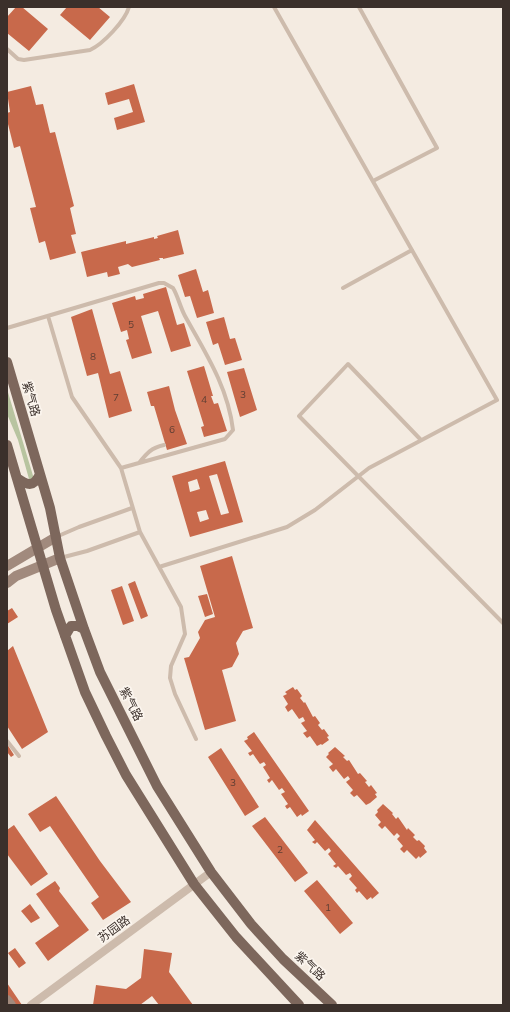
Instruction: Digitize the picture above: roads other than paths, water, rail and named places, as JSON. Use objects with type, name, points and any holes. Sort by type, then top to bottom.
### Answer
[{"type":"main road","name":"紫气路","points":[[7,362],[40,474],[60,558],[84,629],[100,672],[156,786],[211,872],[251,924],[279,954],[332,1005]]},
{"type":"main road","points":[[7,445],[42,565],[65,636],[85,692],[106,736],[130,781],[194,884],[236,937],[299,1005]]},
{"type":"main road","points":[[17,478],[26,484],[32,485],[36,482],[40,474]]},
{"type":"main road","points":[[65,636],[71,626],[78,626],[84,629]]},
{"type":"street","points":[[7,566],[56,537]]},
{"type":"street","points":[[7,582],[60,558]]},
{"type":"street","name":"苏园路","points":[[31,1005],[211,872]]},
{"type":"street","points":[[7,1000],[10,1005]]},
{"type":"lane","points":[[7,49],[18,59],[24,60],[90,50],[98,46],[103,41],[124,17],[128,7]]},
{"type":"lane","points":[[159,567],[287,527],[315,510],[369,468],[497,400],[274,7]]},
{"type":"lane","points":[[360,7],[437,148],[373,181]]},
{"type":"lane","points":[[343,288],[412,250]]},
{"type":"lane","points":[[7,328],[159,284],[169,284],[175,292],[181,308],[218,374],[233,430],[225,439],[121,468]]},
{"type":"lane","points":[[48,316],[72,397],[121,468],[128,486],[132,508],[140,532],[181,607],[185,634],[171,666],[170,678],[175,694],[196,738]]},
{"type":"lane","points":[[421,440],[348,364],[299,416],[503,622]]},
{"type":"lane","points":[[139,463],[147,452],[153,448],[164,445]]},
{"type":"lane","points":[[56,537],[132,508]]},
{"type":"lane","points":[[60,558],[87,551],[140,532]]},
{"type":"lane","points":[[7,740],[19,756]]}]
